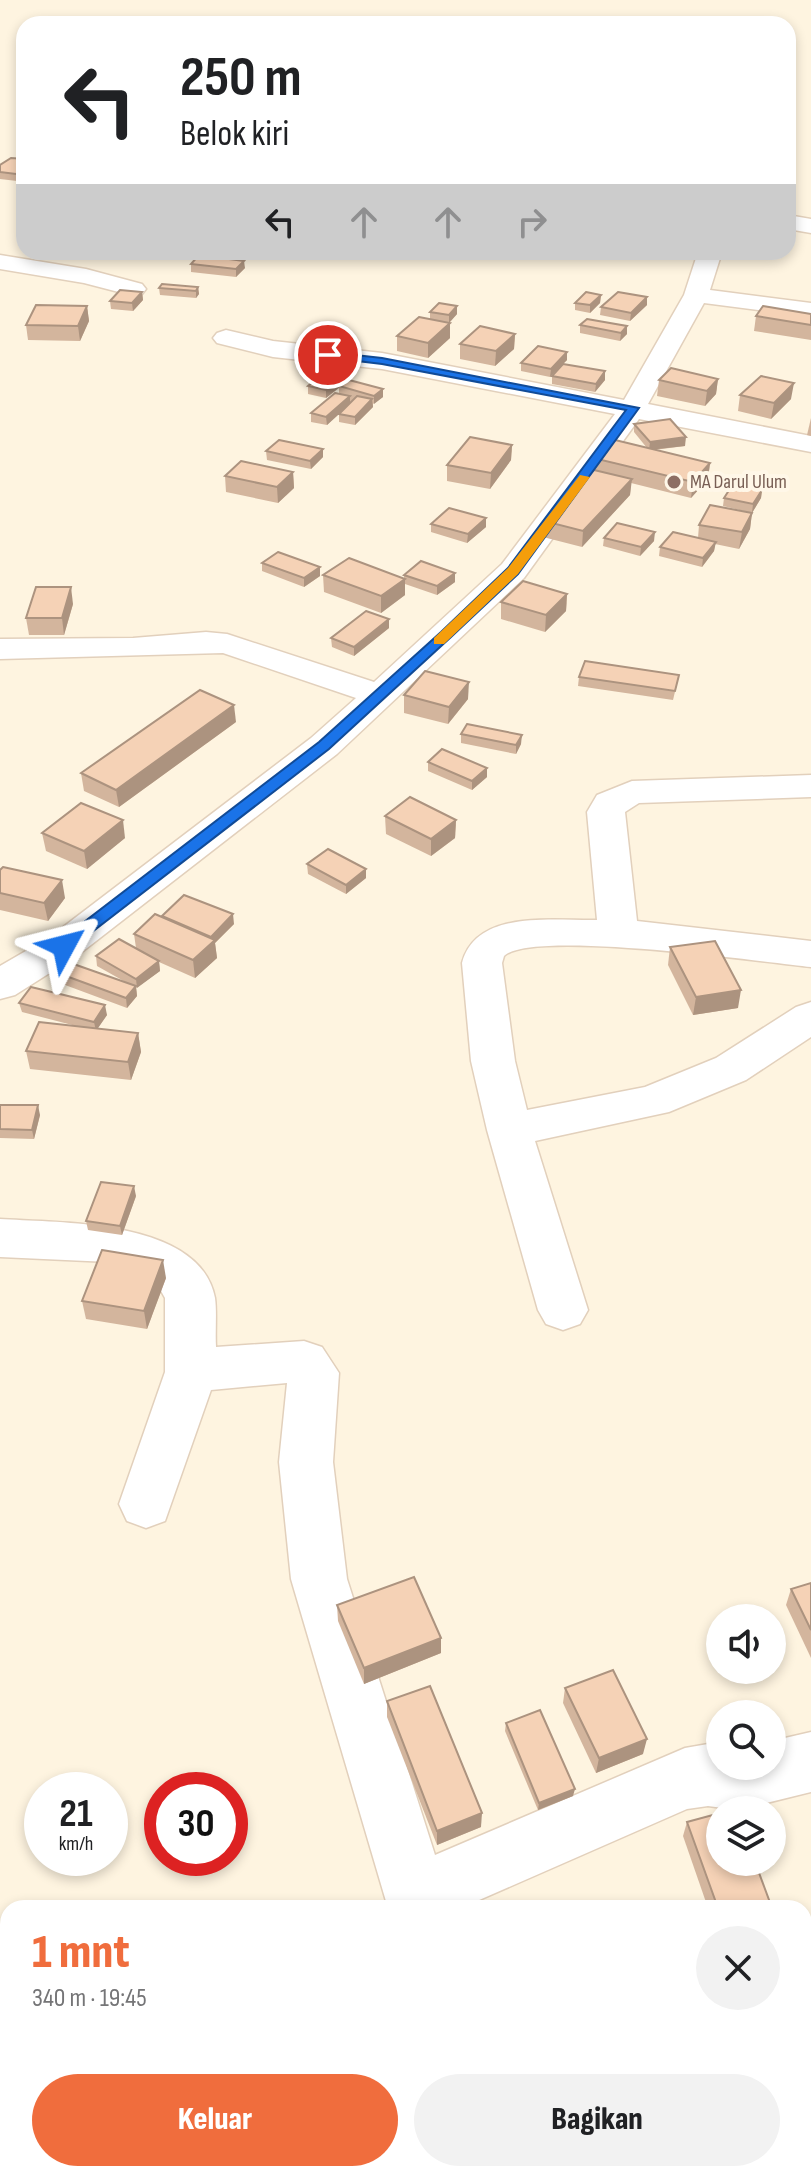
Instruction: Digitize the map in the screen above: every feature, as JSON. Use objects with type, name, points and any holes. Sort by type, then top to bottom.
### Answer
[{"type":"street","points":[[0,985],[76,936],[324,746],[513,571],[633,408],[696,295],[707,260]]},
{"type":"street","points":[[0,262],[86,276],[134,289]]},
{"type":"street","points":[[696,295],[811,310]]},
{"type":"street","points":[[226,338],[273,349],[382,361],[633,408],[800,434]]},
{"type":"street","points":[[0,649],[133,648],[206,642],[227,644],[380,695]]},
{"type":"street","points":[[618,932],[606,812],[610,803],[632,792],[811,786]]},
{"type":"street","points":[[563,1310],[509,1130],[493,1061],[482,963],[485,951],[494,942],[518,935],[618,932],[811,954]]},
{"type":"street","points":[[509,1130],[653,1101],[731,1069],[811,1017]]},
{"type":"street","points":[[0,1238],[113,1244],[173,1268],[190,1296],[191,1372],[146,1504]]},
{"type":"street","points":[[191,1372],[233,1365],[304,1362],[313,1373],[306,1462],[319,1579],[417,1900]]},
{"type":"street","points":[[422,1900],[685,1779],[708,1775],[731,1781],[811,1762]]},
{"type":"building","points":[[16,158],[16,174],[0,172],[0,165]]},
{"type":"building","points":[[195,260],[244,261],[236,269],[191,264]]},
{"type":"building","points":[[162,284],[198,287],[196,291],[159,288]]},
{"type":"building","points":[[120,290],[142,292],[132,303],[110,301]]},
{"type":"building","points":[[586,292],[601,295],[590,305],[575,303]]},
{"type":"building","points":[[618,292],[647,297],[631,313],[601,307]]},
{"type":"building","points":[[439,303],[457,306],[449,315],[430,312]]},
{"type":"building","points":[[36,305],[87,306],[78,326],[26,325]]},
{"type":"building","points":[[763,306],[811,314],[811,325],[756,316]]},
{"type":"building","points":[[419,317],[450,323],[428,343],[397,336]]},
{"type":"building","points":[[587,319],[627,326],[621,333],[580,325]]},
{"type":"building","points":[[480,326],[515,334],[496,351],[460,344]]},
{"type":"building","points":[[538,346],[567,352],[551,369],[521,363]]},
{"type":"building","points":[[563,364],[605,371],[596,384],[552,376]]},
{"type":"building","points":[[671,368],[718,379],[707,391],[659,380]]},
{"type":"building","points":[[323,374],[341,378],[326,390],[308,386]]},
{"type":"building","points":[[761,376],[794,383],[774,403],[740,395]]},
{"type":"building","points":[[349,380],[383,389],[374,396],[339,386]]},
{"type":"building","points":[[335,393],[350,396],[326,417],[311,413]]},
{"type":"building","points":[[357,396],[372,399],[355,417],[339,414]]},
{"type":"building","points":[[670,419],[686,437],[650,442],[634,424]]},
{"type":"building","points":[[470,437],[512,445],[491,473],[447,465]]},
{"type":"building","points":[[611,439],[710,463],[693,482],[593,458]]},
{"type":"building","points":[[279,440],[323,449],[310,461],[266,451]]},
{"type":"building","points":[[241,461],[293,472],[277,487],[225,476]]},
{"type":"building","points":[[594,470],[632,479],[583,531],[544,521]]},
{"type":"building","points":[[733,484],[762,490],[753,504],[724,498]]},
{"type":"building","points":[[710,505],[752,513],[742,532],[699,525]]},
{"type":"building","points":[[449,508],[486,518],[468,534],[431,524]]},
{"type":"building","points":[[617,523],[655,532],[641,547],[604,538]]},
{"type":"building","points":[[673,532],[716,542],[703,558],[660,547]]},
{"type":"building","points":[[278,552],[320,567],[304,578],[262,563]]},
{"type":"building","points":[[349,558],[405,579],[381,596],[323,575]]},
{"type":"building","points":[[421,561],[455,573],[437,586],[404,575]]},
{"type":"building","points":[[523,581],[567,594],[546,615],[501,602]]},
{"type":"building","points":[[36,587],[71,587],[62,618],[26,618]]},
{"type":"building","points":[[366,611],[389,619],[354,647],[331,638]]},
{"type":"building","points":[[585,661],[679,675],[675,691],[579,677]]},
{"type":"building","points":[[425,671],[469,682],[449,707],[404,695]]},
{"type":"building","points":[[200,690],[234,705],[116,790],[81,773]]},
{"type":"building","points":[[467,724],[522,735],[516,745],[461,734]]},
{"type":"building","points":[[442,749],[487,768],[472,781],[428,762]]},
{"type":"building","points":[[410,797],[456,820],[431,839],[385,816]]},
{"type":"building","points":[[81,803],[123,820],[84,851],[42,833]]},
{"type":"building","points":[[328,849],[366,869],[346,885],[307,864]]},
{"type":"building","points":[[3,867],[62,880],[44,903],[0,893],[0,870]]},
{"type":"building","points":[[184,895],[233,914],[211,937],[162,916]]},
{"type":"building","points":[[155,914],[215,940],[193,960],[134,934]]},
{"type":"building","points":[[119,939],[159,961],[136,979],[96,956]]},
{"type":"building","points":[[715,941],[741,990],[696,997],[670,947]]},
{"type":"building","points":[[65,961],[136,986],[126,998],[55,972]]},
{"type":"building","points":[[31,987],[105,1005],[94,1022],[19,1003]]},
{"type":"building","points":[[39,1022],[138,1033],[128,1062],[26,1051]]},
{"type":"building","points":[[0,1105],[38,1105],[32,1130],[0,1129]]},
{"type":"building","points":[[101,1182],[134,1186],[120,1226],[86,1221]]},
{"type":"building","points":[[102,1250],[163,1260],[144,1311],[82,1301]]},
{"type":"building","points":[[414,1577],[441,1638],[364,1668],[337,1605]]},
{"type":"building","points":[[811,1583],[811,1630],[791,1589]]},
{"type":"building","points":[[613,1670],[647,1739],[599,1758],[565,1688]]},
{"type":"building","points":[[430,1686],[482,1813],[437,1831],[387,1701]]},
{"type":"building","points":[[540,1710],[575,1789],[539,1803],[506,1723]]},
{"type":"building","points":[[706,1817],[706,1875],[687,1822]]},
{"type":"building","points":[[706,1876],[760,1876],[769,1900],[715,1900]]},
{"type":"slow traffic","points":[[439,641],[513,571],[584,477]]},
{"type":"place","name":"MA Darul Ulum","points":[[674,482]]},
{"type":"route","points":[[64,946],[324,746],[446,635],[513,571],[633,408],[382,361],[328,355]]}]
